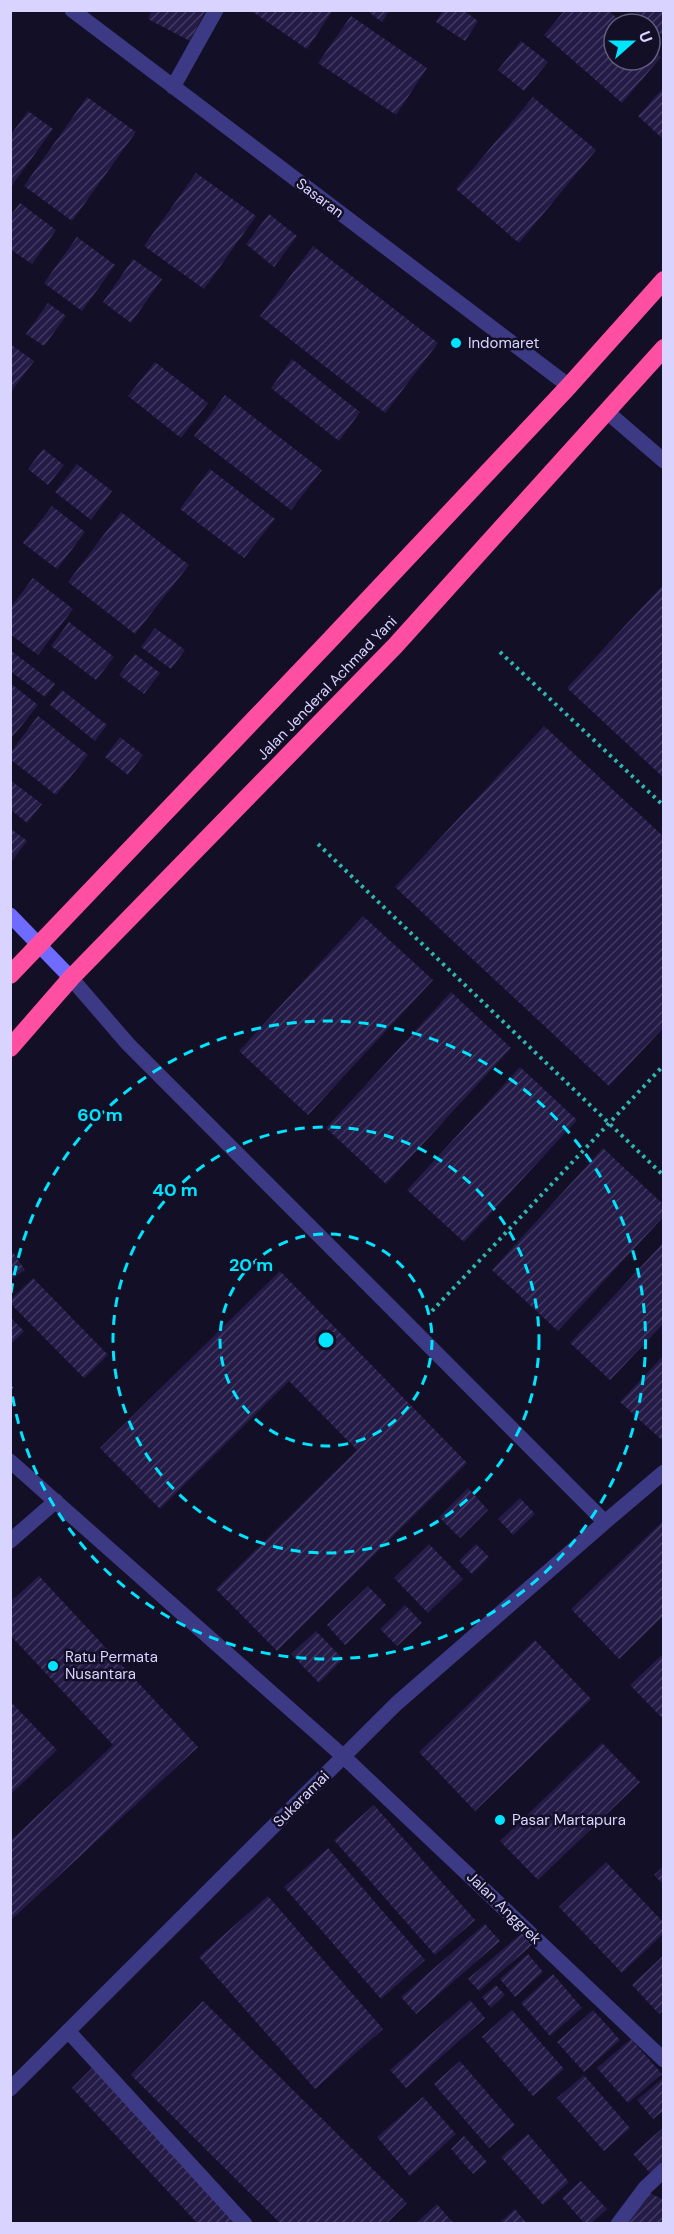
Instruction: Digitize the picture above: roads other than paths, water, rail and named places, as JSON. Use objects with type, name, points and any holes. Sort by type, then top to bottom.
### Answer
[{"type":"highway","name":"Jalan Jenderal Achmad Yani","points":[[10,975],[569,386],[663,280]]},
{"type":"highway","name":"Jalan Jenderal Achmad Yani","points":[[10,1048],[71,978],[394,645],[663,348]]},
{"type":"street","name":"Sasaran","points":[[72,10],[569,386]]},
{"type":"street","points":[[173,87],[216,10]]},
{"type":"street","points":[[606,411],[663,461]]},
{"type":"street","points":[[10,915],[71,978],[128,1044],[605,1522]]},
{"type":"street","name":"Jalan Anggrek","points":[[10,1461],[344,1756],[663,2060]]},
{"type":"street","name":"Sukaramai","points":[[10,2089],[396,1704],[663,1472]]},
{"type":"street","points":[[10,1541],[56,1501]]},
{"type":"street","points":[[68,2031],[245,2223]]},
{"type":"street","points":[[618,2223],[645,2188],[663,2170]]},
{"type":"place","name":"Indomaret","points":[[456,343]]},
{"type":"place","name":"Ratu Permata Nusantara","points":[[53,1666]]},
{"type":"place","name":"Pasar Martapura","points":[[500,1820]]}]
